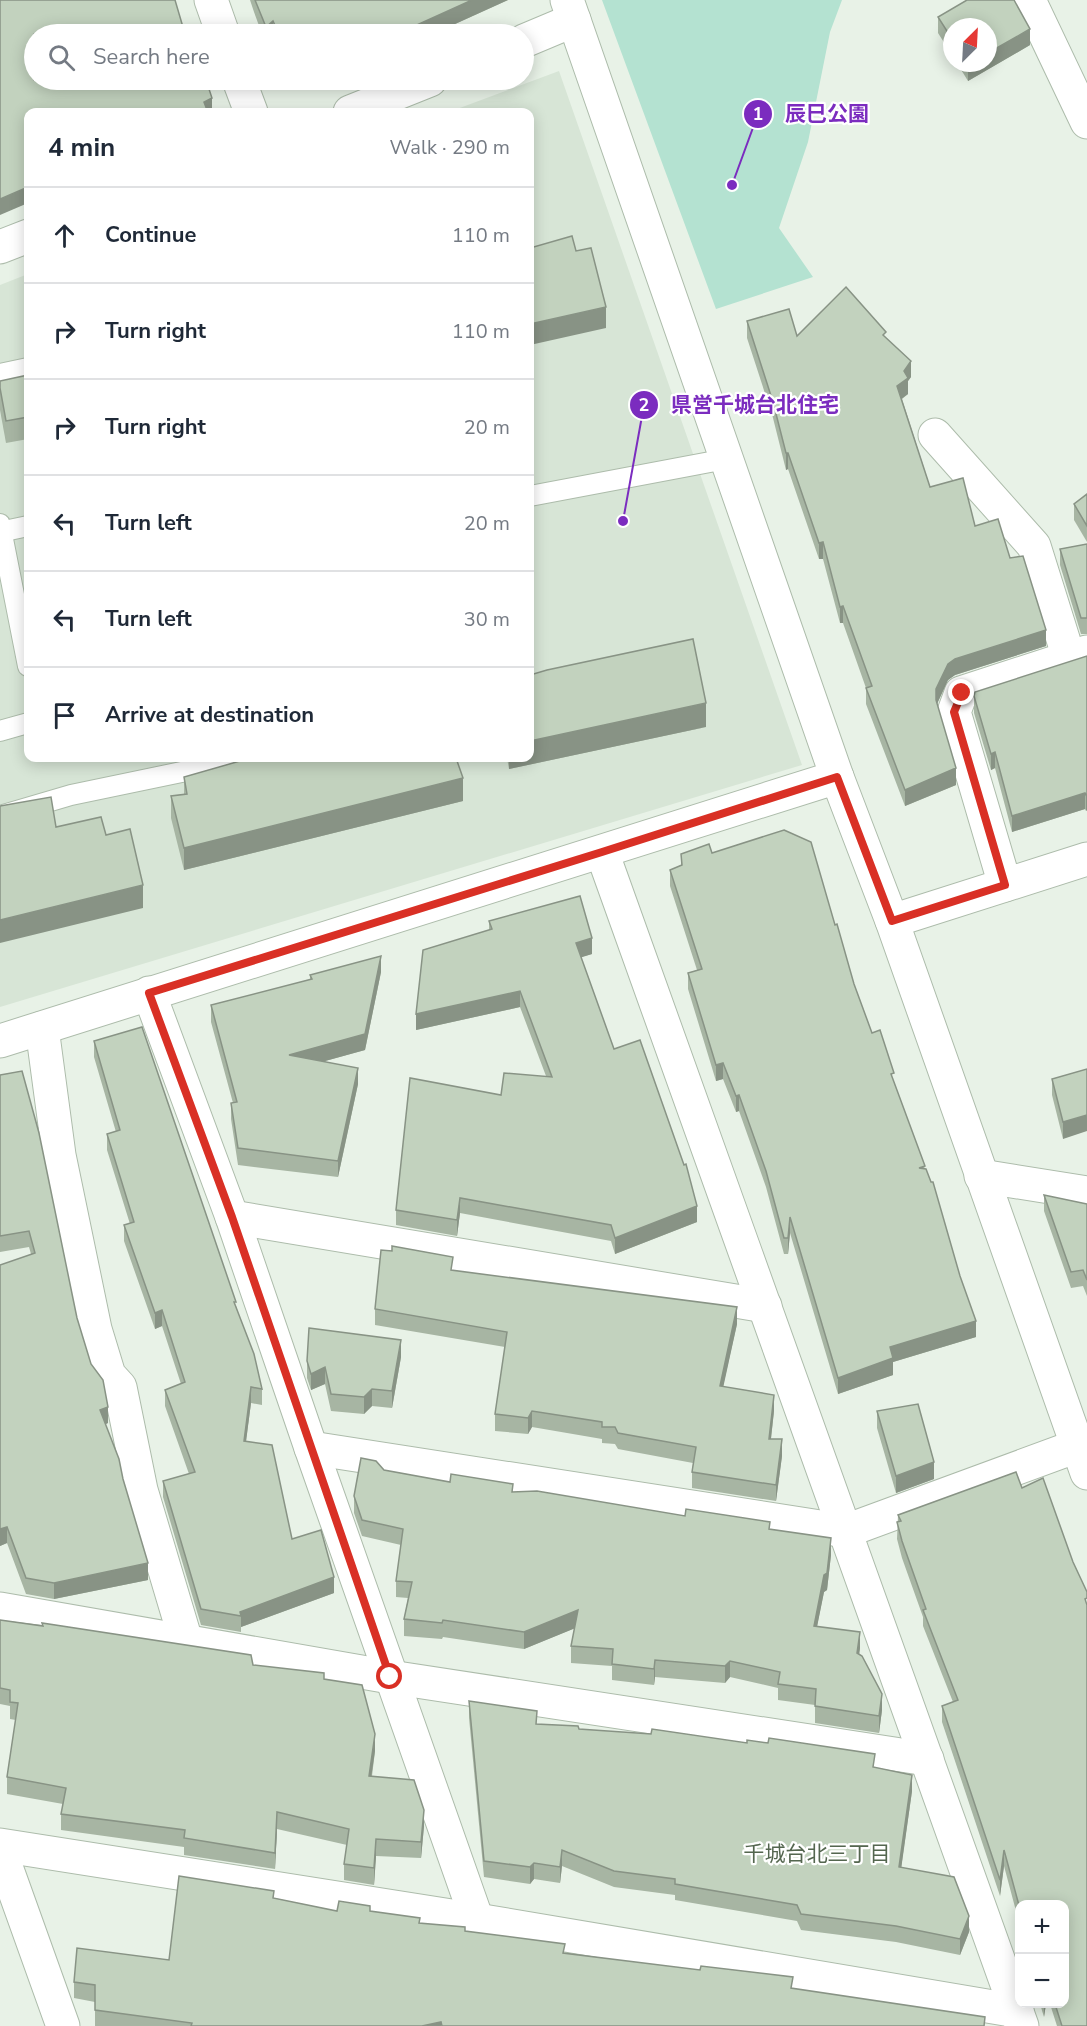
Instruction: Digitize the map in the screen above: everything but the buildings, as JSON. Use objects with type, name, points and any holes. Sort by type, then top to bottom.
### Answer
[{"type":"street","points":[[211,0],[219,24]]},
{"type":"street","points":[[1029,0],[1087,122]]},
{"type":"street","points":[[311,1449],[846,1531],[1082,1460],[892,921],[837,777],[570,10],[534,34]]},
{"type":"street","points":[[243,90],[250,108]]},
{"type":"street","points":[[360,108],[405,90]]},
{"type":"street","points":[[0,247],[24,238]]},
{"type":"street","points":[[935,435],[1035,546],[1078,655],[962,693],[954,712],[1005,885]]},
{"type":"street","points":[[0,1041],[837,777]]},
{"type":"street","points":[[602,852],[1020,2019]]},
{"type":"street","points":[[892,921],[1087,859]]},
{"type":"street","points":[[149,993],[232,1217],[390,1677],[477,1920]]},
{"type":"street","points":[[42,1028],[59,1155],[95,1329],[109,1375],[120,1387],[141,1490],[186,1641]]},
{"type":"street","points":[[981,1176],[1087,1193]]},
{"type":"street","points":[[232,1217],[765,1306]]},
{"type":"street","points":[[0,1609],[390,1677],[927,1760]]},
{"type":"street","points":[[0,1845],[477,1920],[1020,2019]]},
{"type":"street","points":[[0,1850],[63,2026]]},
{"type":"lane","points":[[0,374],[24,369]]},
{"type":"lane","points":[[534,495],[726,459]]},
{"type":"lane","points":[[24,526],[1,529],[8,609],[24,655]]},
{"type":"lane","points":[[0,731],[24,724]]},
{"type":"lane","points":[[0,816],[71,795],[230,762]]},
{"type":"shaded area","points":[[559,71],[802,765],[0,1007],[0,285],[24,276],[24,762],[534,762],[534,108],[460,108],[508,90],[534,90],[534,80]]},
{"type":"green space","points":[[602,0],[842,0],[830,32],[808,142],[779,228],[813,277],[716,309]]},
{"type":"place","name":"辰巳公園","points":[[732,185]]},
{"type":"place","name":"県営千城台北住宅","points":[[623,521]]},
{"type":"district","name":"千城台北三丁目","points":[[817,1854]]},
{"type":"route","points":[[390,1677],[232,1217],[149,993],[837,777],[892,921],[1005,885],[954,712],[962,693]]}]
